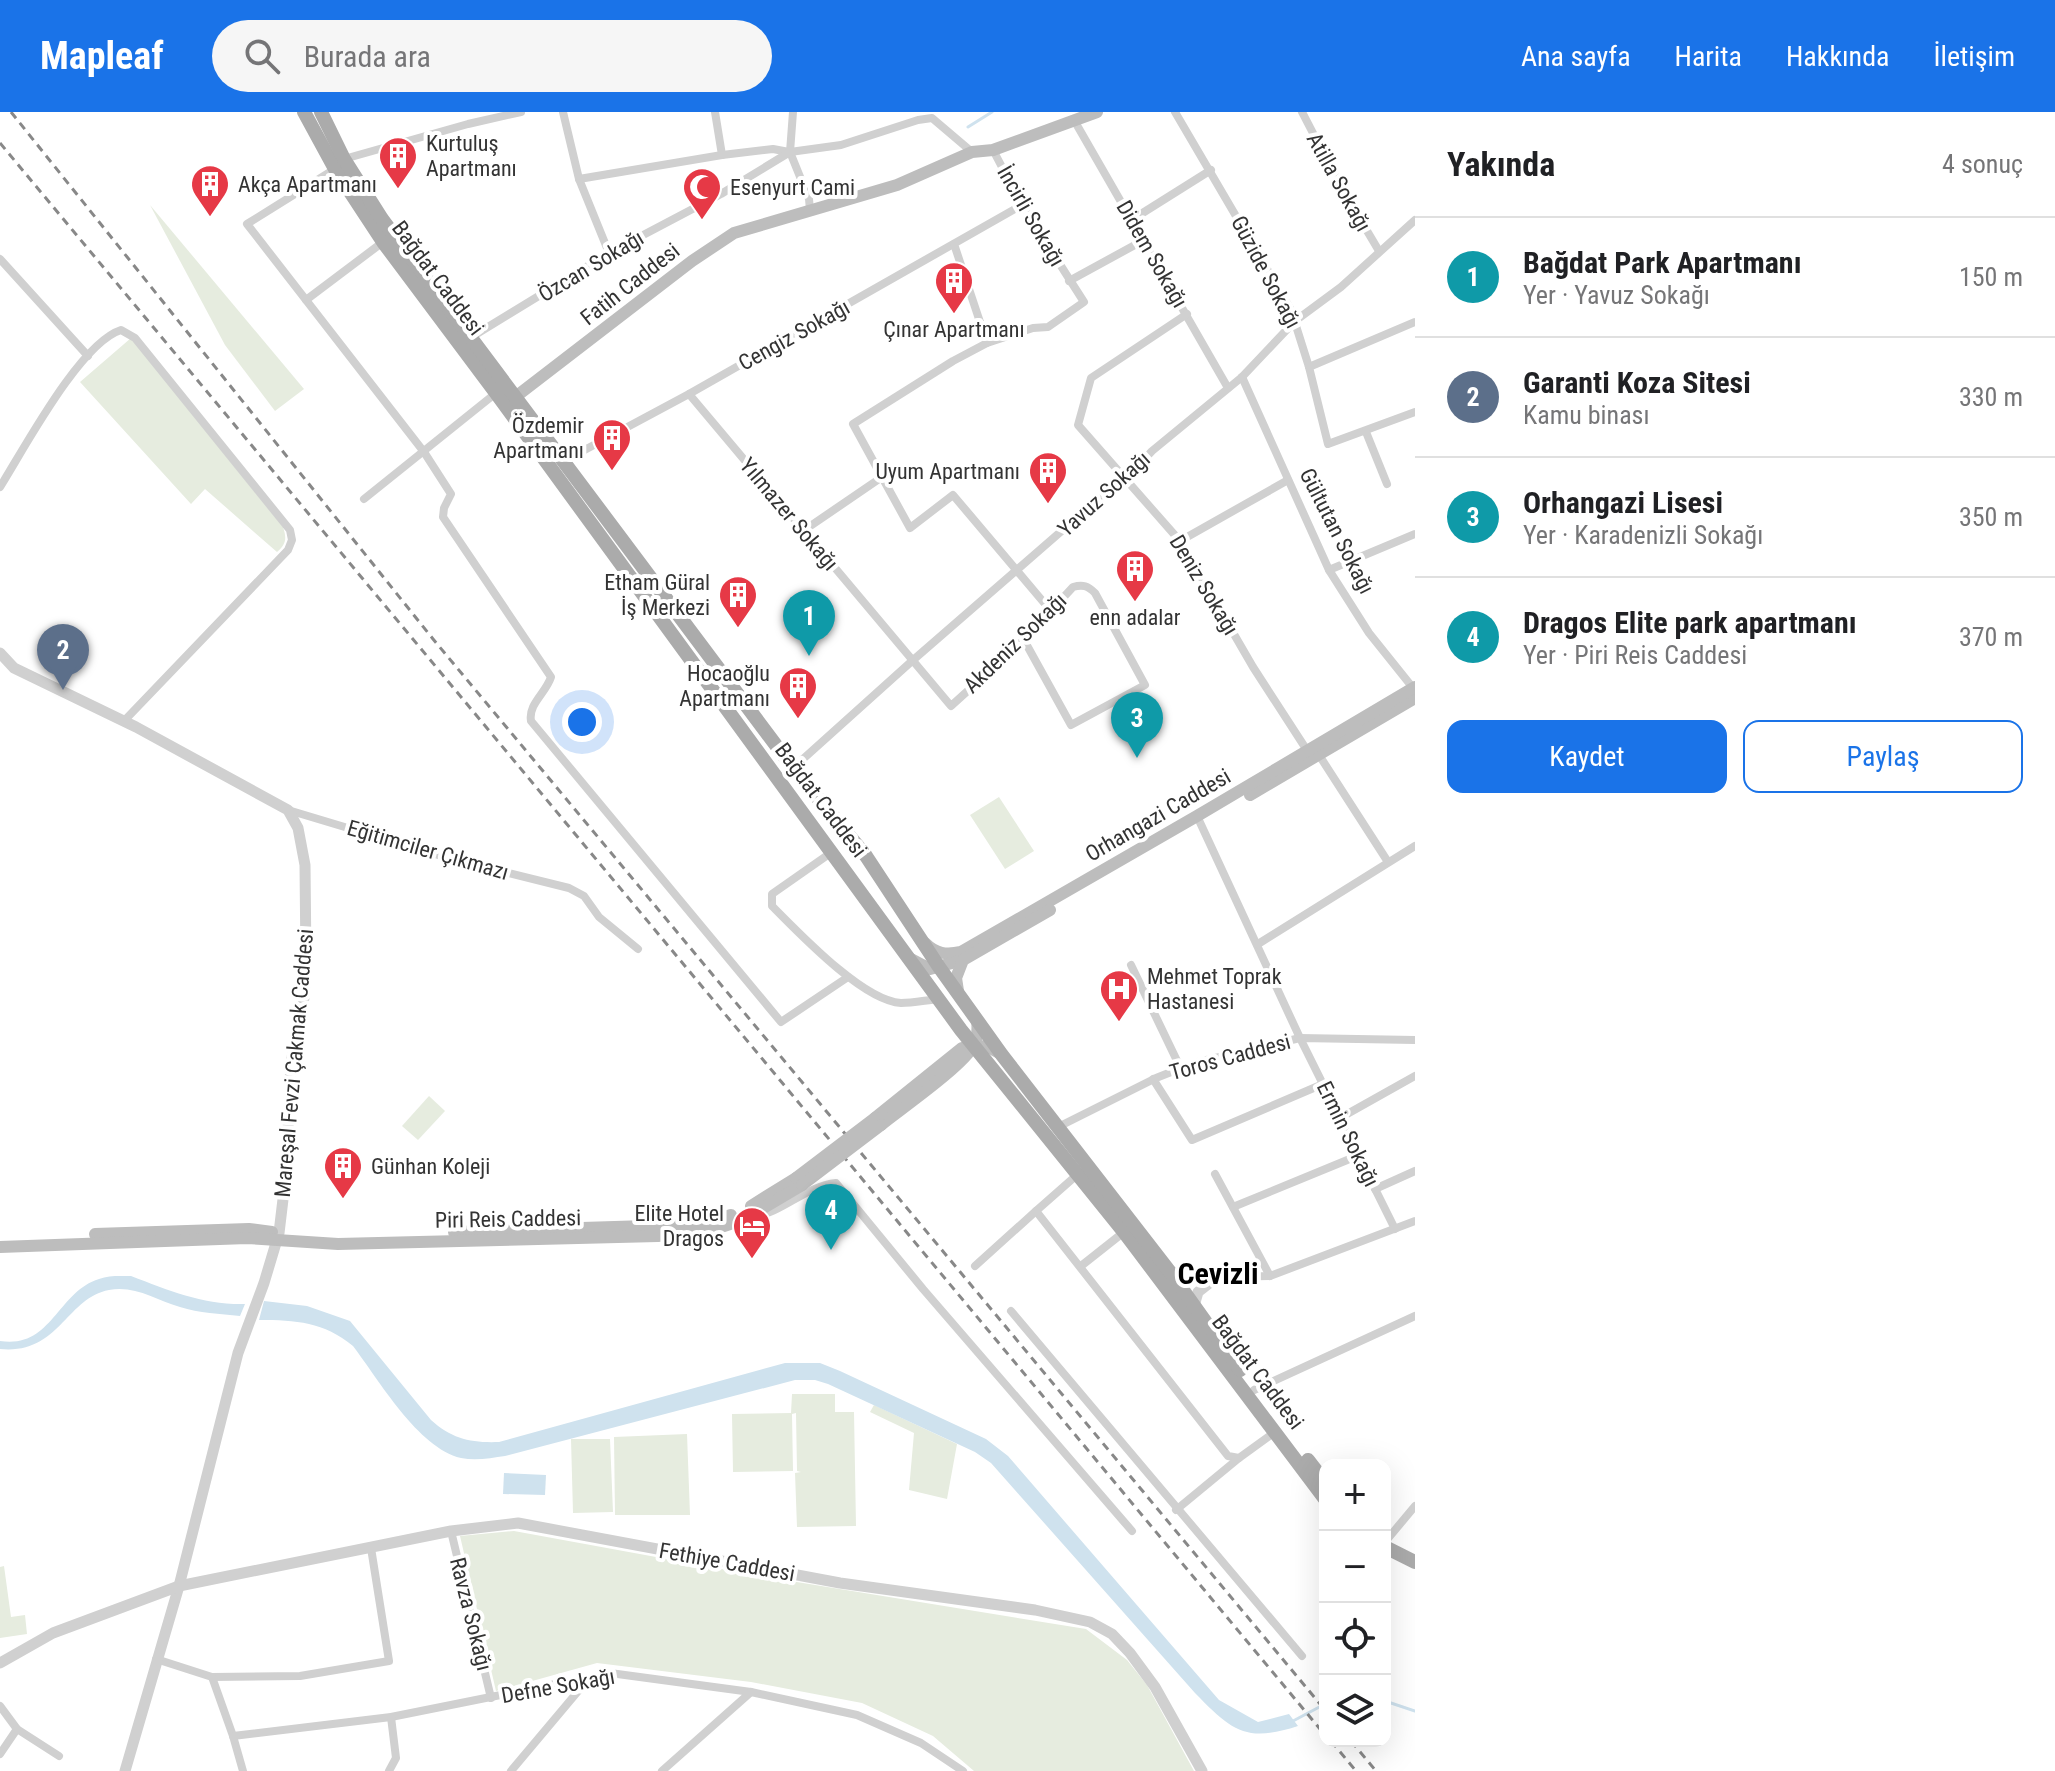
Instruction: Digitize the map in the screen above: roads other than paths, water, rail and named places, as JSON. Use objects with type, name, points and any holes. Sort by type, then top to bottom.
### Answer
[{"type":"main road","name":"Bağdat Caddesi","points":[[304,112],[470,339],[793,768],[866,856],[1002,1055],[1170,1272],[1319,1474]]},
{"type":"main road","name":"Bağdat Caddesi","points":[[321,112],[340,164],[383,242],[911,959],[961,1030],[966,1051],[985,1059],[1078,1174],[1319,1491]]},
{"type":"main road","name":"Fatih Caddesi","points":[[514,398],[729,236],[897,185],[972,152],[993,150],[1097,112]]},
{"type":"main road","name":"Orhangazi Caddesi","points":[[919,937],[932,950],[949,954],[961,952],[1313,755],[1414,691]]},
{"type":"main road","points":[[810,823],[826,831],[834,822],[832,816]]},
{"type":"main road","name":"Orhangazi Caddesi","points":[[939,967],[963,960],[1199,820]]},
{"type":"main road","points":[[843,867],[849,852],[856,850],[866,856]]},
{"type":"main road","points":[[911,959],[925,968],[939,967]]},
{"type":"main road","points":[[961,998],[956,978],[963,960]]},
{"type":"main road","points":[[966,1051],[978,1033],[977,1019]]},
{"type":"main road","points":[[966,1051],[987,1046],[1002,1055]]},
{"type":"main road","name":"Piri Reis Caddesi","points":[[0,1240],[159,1230],[249,1229],[338,1244],[658,1236],[715,1229],[745,1219],[799,1182],[966,1051]]},
{"type":"main road","name":"Piri Reis Caddesi","points":[[0,1247],[680,1225],[714,1221],[739,1212],[799,1182]]},
{"type":"main road","points":[[1391,1548],[1415,1562]]},
{"type":"main road","points":[[1391,1561],[1415,1571]]},
{"type":"street","points":[[521,112],[468,124],[340,164],[247,224],[424,452],[451,494],[443,517],[551,677],[530,714],[531,721],[781,1022],[848,977]]},
{"type":"street","points":[[563,112],[579,179],[609,253]]},
{"type":"street","points":[[715,112],[722,155]]},
{"type":"street","points":[[793,112],[790,152],[809,199],[810,210]]},
{"type":"street","name":"Güzide Sokağı","points":[[1175,112],[1291,310],[1328,444],[1366,432]]},
{"type":"street","name":"Atilla Sokağı","points":[[1302,112],[1379,251]]},
{"type":"street","name":"Özcan Sokağı","points":[[470,339],[609,253],[721,194],[790,152],[841,145],[932,118],[972,152]]},
{"type":"street","name":"Didem Sokağı","points":[[1074,120],[1228,388]]},
{"type":"street","points":[[579,179],[752,151],[773,149],[790,152]]},
{"type":"street","name":"İncirli Sokağı","points":[[993,150],[1022,205],[1069,281]]},
{"type":"street","points":[[752,151],[759,171]]},
{"type":"street","points":[[1133,219],[1211,170]]},
{"type":"street","name":"Cengiz Sokağı","points":[[564,461],[689,394],[1022,205]]},
{"type":"street","name":"Yavuz Sokağı","points":[[793,768],[1088,508],[1126,479],[1152,451],[1242,377],[1295,321],[1341,287],[1415,220]]},
{"type":"street","points":[[1051,611],[953,495],[910,528],[853,424],[987,343],[1033,328],[1048,327],[1084,302],[1069,281],[1144,240]]},
{"type":"street","points":[[306,300],[383,242]]},
{"type":"street","points":[[954,244],[987,343]]},
{"type":"street","points":[[0,259],[88,356]]},
{"type":"street","name":"Deniz Sokağı","points":[[1187,314],[1091,378],[1078,425],[1180,541],[1253,667],[1388,862]]},
{"type":"street","points":[[1309,367],[1415,322]]},
{"type":"street","points":[[0,487],[68,379],[88,356],[114,332],[121,330],[130,333],[290,530],[292,540],[288,550],[124,721]]},
{"type":"street","name":"Gültutan Sokağı","points":[[1242,377],[1329,570],[1369,633],[1414,691]]},
{"type":"street","points":[[364,499],[496,393]]},
{"type":"street","name":"Yılmazer Sokağı","points":[[689,394],[951,706]]},
{"type":"street","points":[[1387,484],[1366,432],[1415,412]]},
{"type":"street","points":[[803,531],[882,477]]},
{"type":"street","points":[[1180,541],[1288,480]]},
{"type":"street","points":[[1329,570],[1415,534]]},
{"type":"street","name":"Akdeniz Sokağı","points":[[951,706],[1024,640],[1073,587],[1081,585],[1090,587],[1095,593],[1145,685],[1071,725],[1024,640]]},
{"type":"street","points":[[2,657],[14,668],[124,721],[288,810]]},
{"type":"street","points":[[0,671],[14,668]]},
{"type":"street","name":"Eğitimciler Çıkmazı","points":[[288,810],[448,858],[569,888],[584,896],[599,917],[638,949]]},
{"type":"street","name":"Mareşal Fevzi Çakmak Caddesi","points":[[179,1586],[245,1329],[258,1300],[278,1236],[286,1174],[291,1062],[304,998],[306,963],[305,865],[298,828],[288,810]]},
{"type":"street","name":"Ermin Sokağı","points":[[1199,820],[1300,1038],[1395,1229]]},
{"type":"street","points":[[1258,944],[1415,846]]},
{"type":"street","points":[[832,852],[772,894],[772,906],[807,942],[848,977],[899,1003],[939,999]]},
{"type":"street","points":[[1131,965],[1180,1067]]},
{"type":"street","name":"Toros Caddesi","points":[[1058,1127],[1180,1067],[1300,1038],[1415,1040]]},
{"type":"street","points":[[1340,1118],[1415,1076]]},
{"type":"street","points":[[1153,1079],[1192,1140],[1323,1084]]},
{"type":"street","points":[[1233,1207],[1357,1156]]},
{"type":"street","points":[[1375,1189],[1415,1171]]},
{"type":"street","points":[[975,1266],[1078,1174]]},
{"type":"street","points":[[1215,1174],[1270,1276]]},
{"type":"street","points":[[745,1219],[769,1215],[825,1184],[836,1183],[923,1289],[1132,1531]]},
{"type":"street","points":[[1036,1211],[1219,1446],[1228,1456],[1239,1458]]},
{"type":"street","points":[[1170,1272],[1218,1277],[1270,1276],[1415,1221]]},
{"type":"street","points":[[1081,1266],[1124,1232]]},
{"type":"street","points":[[1194,1306],[1198,1292],[1218,1277]]},
{"type":"street","points":[[1011,1311],[1302,1656]]},
{"type":"street","points":[[1254,1390],[1415,1316]]},
{"type":"street","points":[[1176,1510],[1275,1432]]},
{"type":"street","points":[[1391,1537],[1415,1506]]},
{"type":"street","name":"Fethiye Caddesi","points":[[0,1663],[53,1633],[179,1586],[451,1531],[518,1523],[840,1583],[1035,1610],[1090,1622],[1112,1634],[1130,1653],[1155,1687],[1202,1771]]},
{"type":"street","name":"Ravza Sokağı","points":[[451,1531],[491,1698]]},
{"type":"street","points":[[156,1659],[212,1677],[300,1676],[389,1661],[371,1548]]},
{"type":"street","points":[[125,1771],[179,1586]]},
{"type":"street","name":"Defne Sokağı","points":[[233,1736],[391,1717],[610,1673],[751,1692],[857,1715],[921,1743],[963,1771]]},
{"type":"street","points":[[212,1677],[243,1771]]},
{"type":"street","points":[[511,1771],[590,1677]]},
{"type":"street","points":[[662,1771],[751,1692]]},
{"type":"street","points":[[0,1706],[17,1729],[59,1756]]},
{"type":"street","points":[[389,1771],[396,1758],[391,1717]]},
{"type":"street","points":[[0,1754],[17,1729]]},
{"type":"water","points":[[131,1276],[201,1300],[245,1304],[240,1316],[217,1314],[187,1309],[137,1291],[109,1290],[82,1303],[49,1335],[36,1343],[20,1349],[0,1349],[0,1341],[32,1337],[85,1286],[107,1277]]},
{"type":"water","points":[[264,1301],[307,1306],[350,1321],[431,1420],[454,1436],[480,1442],[499,1442],[785,1363],[820,1363],[840,1371],[986,1439],[1008,1456],[1219,1700],[1258,1722],[1289,1714],[1298,1726],[1252,1733],[1219,1717],[991,1463],[975,1452],[828,1384],[815,1380],[795,1380],[505,1456],[467,1459],[445,1452],[415,1427],[353,1346],[320,1327],[259,1320]]},
{"type":"water","points":[[504,1473],[546,1475],[545,1495],[503,1494]]},
{"type":"waterway","points":[[968,127],[992,112]]},
{"type":"waterway","points":[[1391,1703],[1415,1711]]},
{"type":"waterway","points":[[1293,1721],[1319,1707]]},
{"type":"railway","points":[[11,112],[433,639],[1319,1703]]},
{"type":"railway","points":[[0,143],[1319,1728]]},
{"type":"railway","points":[[1336,1747],[1356,1771]]},
{"type":"railway","points":[[1356,1747],[1376,1771]]},
{"type":"place","name":"Kurtuluş Apartmanı","points":[[398,190]]},
{"type":"place","name":"Akça Apartmanı","points":[[210,218]]},
{"type":"place","name":"Esenyurt Cami","points":[[702,221]]},
{"type":"place","name":"Çınar Apartmanı","points":[[954,315]]},
{"type":"place","name":"Özdemir Apartmanı","points":[[612,472]]},
{"type":"place","name":"Uyum Apartmanı","points":[[1048,505]]},
{"type":"place","name":"enn adalar","points":[[1135,603]]},
{"type":"place","name":"Etham Güral İş Merkezi","points":[[738,629]]},
{"type":"place","name":"Bağdat Park Apartmanı","points":[[809,656]]},
{"type":"place","name":"Garanti Koza Sitesi","points":[[63,690]]},
{"type":"place","name":"Hocaoğlu Apartmanı","points":[[798,720]]},
{"type":"place","name":"Orhangazi Lisesi","points":[[1137,758]]},
{"type":"place","name":"Mehmet Toprak Hastanesi","points":[[1119,1023]]},
{"type":"place","name":"Günhan Koleji","points":[[343,1200]]},
{"type":"place","name":"Dragos Elite park apartmanı","points":[[831,1250]]},
{"type":"place","name":"Elite Hotel Dragos","points":[[752,1260]]},
{"type":"district","name":"Cevizli","points":[[1218,1273]]}]
